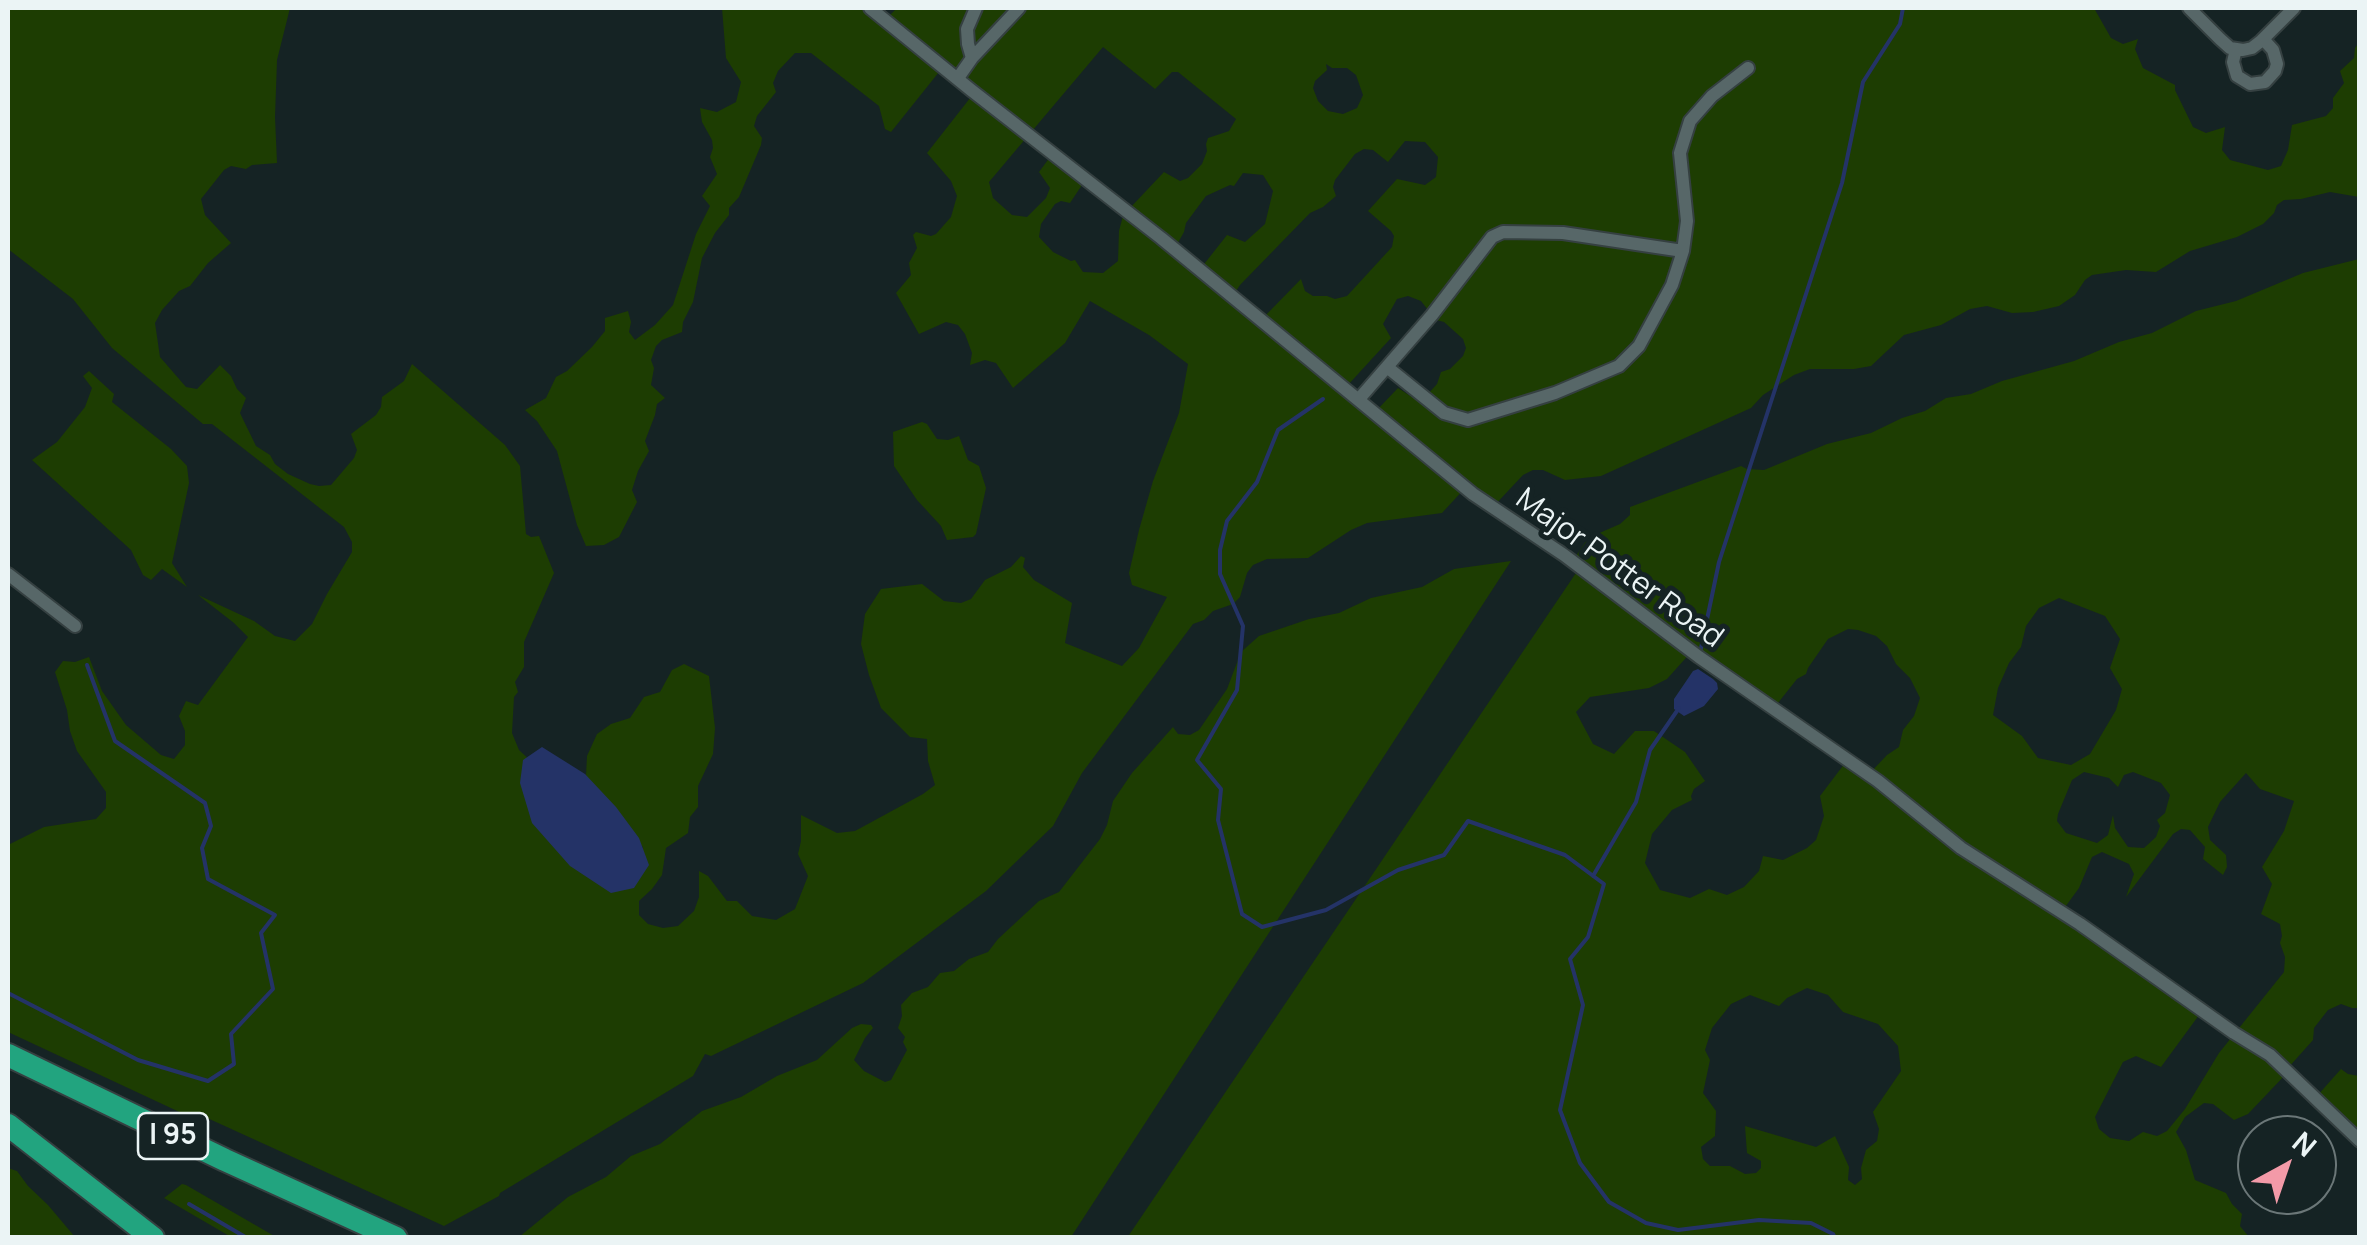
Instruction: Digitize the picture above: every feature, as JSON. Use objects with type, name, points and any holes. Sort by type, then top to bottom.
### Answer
[{"type":"highway","name":"I 95","points":[[8,1055],[168,1134],[396,1238]]},
{"type":"highway","points":[[8,1124],[153,1238]]},
{"type":"street","name":"Major Potter Road","points":[[870,8],[1474,494],[1564,555],[1745,690],[1878,780],[1961,848],[2108,942],[2270,1055],[2360,1141]]},
{"type":"street","points":[[972,58],[967,29],[976,8]]},
{"type":"street","points":[[958,78],[1019,8]]},
{"type":"street","points":[[2190,8],[2230,48],[2243,50],[2263,39],[2294,8]]},
{"type":"street","points":[[2236,49],[2233,62],[2237,76],[2250,84],[2264,82],[2271,78],[2276,64],[2263,39]]},
{"type":"street","points":[[1387,367],[1444,413],[1468,420],[1554,393],[1619,366],[1639,346],[1672,285],[1683,252],[1687,221],[1680,153],[1690,121],[1712,96],[1748,68]]},
{"type":"street","points":[[1360,399],[1492,237],[1503,232],[1563,233],[1683,252]]},
{"type":"street","points":[[8,574],[75,626]]},
{"type":"green space","points":[[8,8],[290,8],[277,60],[277,163],[246,169],[231,166],[201,199],[205,215],[231,243],[162,310],[155,323],[160,357],[186,387],[197,389],[220,365],[246,398],[240,413],[256,446],[288,474],[310,484],[331,485],[354,458],[357,450],[351,434],[376,415],[382,397],[404,381],[412,364],[505,445],[520,466],[526,534],[539,536],[554,573],[524,642],[524,667],[515,682],[518,692],[514,697],[512,733],[519,750],[640,863],[643,847],[617,826],[586,776],[587,756],[597,734],[630,718],[644,697],[660,692],[672,670],[684,664],[709,676],[715,728],[713,754],[698,786],[698,807],[690,817],[688,833],[666,848],[662,875],[639,901],[639,915],[648,924],[678,926],[694,911],[699,897],[699,871],[708,876],[727,901],[737,901],[752,916],[776,920],[795,909],[808,876],[798,854],[801,815],[837,833],[855,831],[935,785],[927,739],[910,737],[881,708],[869,675],[861,644],[865,614],[881,589],[922,584],[944,601],[961,603],[971,599],[985,580],[1011,567],[1021,556],[1025,558],[1023,567],[1034,580],[1072,603],[1065,643],[1122,666],[1139,648],[1167,597],[1132,585],[1129,573],[1153,481],[1179,413],[1188,364],[1149,335],[1090,301],[1065,343],[1013,388],[996,363],[985,360],[970,365],[972,353],[958,325],[946,322],[919,334],[896,293],[911,275],[909,263],[917,248],[913,235],[936,234],[951,217],[957,196],[951,181],[927,153],[974,93],[943,67],[891,132],[885,129],[879,106],[811,53],[795,53],[778,71],[773,83],[776,92],[757,116],[754,126],[762,138],[761,145],[739,197],[702,258],[682,332],[662,340],[651,360],[651,385],[665,398],[657,404],[645,441],[649,451],[632,490],[637,502],[619,537],[604,545],[586,546],[557,451],[525,410],[546,398],[556,377],[592,347],[605,331],[605,318],[628,311],[629,332],[635,340],[673,305],[696,234],[710,206],[702,196],[717,174],[710,157],[712,140],[702,122],[700,108],[717,112],[736,102],[741,82],[726,58],[722,8],[871,8],[886,19],[897,8],[2094,8],[2111,38],[2123,44],[2138,39],[2135,49],[2143,68],[2175,85],[2193,127],[2206,133],[2225,127],[2222,150],[2230,160],[2268,170],[2281,166],[2292,125],[2326,116],[2333,108],[2333,98],[2344,83],[2340,71],[2354,58],[2359,42],[2359,197],[2330,192],[2284,200],[2263,224],[2237,237],[2190,251],[2156,272],[2126,270],[2092,275],[2059,306],[2012,313],[1987,306],[1970,309],[1941,325],[1904,335],[1871,366],[1810,369],[1794,375],[1763,395],[1751,408],[1601,476],[1565,480],[1533,470],[1523,475],[1493,507],[1466,487],[1442,513],[1367,523],[1308,558],[1267,559],[1253,565],[1240,597],[1233,604],[1193,624],[1082,773],[1053,826],[986,891],[863,983],[711,1056],[705,1054],[693,1076],[444,1226],[205,1117],[201,1121],[188,1116],[8,1032],[8,845],[44,827],[96,819],[106,808],[106,792],[77,751],[55,672],[63,661],[89,657],[102,691],[126,725],[161,755],[174,759],[185,745],[179,716],[186,701],[198,705],[248,637],[198,595],[254,621],[275,636],[295,641],[312,624],[352,552],[352,542],[344,527],[212,424],[203,424],[112,348],[73,299],[8,249]],"holes":[[[1103,47],[1155,89],[1172,72],[1178,72],[1236,119],[1229,131],[1208,138],[1202,164],[1188,178],[1180,181],[1164,172],[1129,209],[1125,208],[1118,261],[1103,273],[1083,272],[1075,260],[1053,252],[1039,237],[1041,224],[1055,204],[1070,203],[1086,179],[1053,153],[1039,172],[1050,188],[1046,198],[1027,217],[1012,215],[993,198],[989,182]],[[1326,64],[1347,68],[1356,75],[1363,95],[1357,108],[1343,114],[1328,111],[1318,101],[1313,88],[1315,81],[1327,70]],[[1405,141],[1425,142],[1438,157],[1436,177],[1425,185],[1397,179],[1368,211],[1391,231],[1392,247],[1347,296],[1313,296],[1305,291],[1301,279],[1263,318],[1234,294],[1310,213],[1336,196],[1335,180],[1355,154],[1373,150],[1388,162]],[[1243,173],[1263,175],[1273,191],[1265,224],[1245,242],[1227,235],[1201,268],[1175,248],[1186,223],[1206,196],[1234,186]],[[1408,296],[1421,301],[1429,318],[1444,322],[1463,339],[1466,348],[1450,369],[1441,372],[1426,396],[1415,399],[1398,388],[1376,411],[1347,386],[1391,338],[1383,324],[1397,299]]]},
{"type":"green space","points":[[2359,259],[2359,1008],[2341,1004],[2328,1010],[2314,1028],[2313,1040],[2248,1114],[2237,1115],[2234,1120],[2213,1104],[2204,1103],[2185,1117],[2176,1132],[2195,1180],[2226,1193],[2237,1215],[2242,1215],[2240,1226],[2249,1237],[1127,1238],[1580,567],[1574,559],[1588,538],[1620,524],[1630,515],[1630,507],[1741,466],[1764,470],[1827,444],[1871,433],[1946,398],[1971,394],[2074,361],[2152,333],[2196,311],[2236,301],[2303,273]],"holes":[[[2059,598],[2105,616],[2120,639],[2110,668],[2122,689],[2116,710],[2090,754],[2071,765],[2038,758],[2022,736],[1993,715],[1998,688],[2021,647],[2026,626],[2039,608]],[[1848,629],[1876,636],[1887,646],[1920,698],[1914,716],[1903,730],[1899,747],[1869,774],[1848,759],[1820,796],[1824,816],[1816,840],[1783,860],[1763,856],[1759,871],[1744,887],[1727,895],[1709,889],[1690,898],[1660,890],[1645,863],[1652,834],[1672,810],[1692,800],[1694,789],[1705,781],[1685,752],[1654,731],[1635,731],[1614,754],[1593,744],[1576,712],[1590,697],[1649,688],[1667,679],[1693,650],[1774,708],[1797,679],[1806,674],[1828,639]],[[2084,772],[2109,778],[2118,787],[2124,775],[2133,772],[2161,783],[2170,795],[2165,813],[2157,820],[2160,826],[2156,837],[2144,848],[2128,847],[2115,828],[2113,815],[2108,835],[2097,843],[2066,833],[2057,821],[2058,814],[2072,780]],[[2246,773],[2260,789],[2294,801],[2284,831],[2262,867],[2272,884],[2261,914],[2280,924],[2284,972],[2219,1053],[2167,1131],[2157,1136],[2143,1132],[2129,1141],[2110,1138],[2099,1129],[2095,1117],[2123,1062],[2136,1056],[2161,1067],[2202,1011],[2063,910],[2079,888],[2092,857],[2102,852],[2129,864],[2134,874],[2126,897],[2173,834],[2181,829],[2190,830],[2205,847],[2203,859],[2223,875],[2226,855],[2210,840],[2208,827],[2220,802]],[[1807,988],[1828,995],[1843,1012],[1878,1024],[1898,1046],[1901,1071],[1873,1112],[1879,1129],[1877,1141],[1866,1150],[1862,1179],[1855,1185],[1848,1180],[1849,1167],[1835,1136],[1816,1147],[1745,1126],[1747,1153],[1761,1161],[1756,1173],[1745,1174],[1730,1166],[1710,1166],[1703,1159],[1701,1147],[1715,1136],[1716,1111],[1703,1093],[1710,1060],[1705,1050],[1712,1028],[1731,1004],[1750,995],[1779,1006]]]},
{"type":"green space","points":[[89,371],[114,394],[112,402],[187,466],[189,483],[172,563],[187,587],[162,569],[151,580],[143,575],[131,550],[32,460],[57,442],[85,407],[92,388],[83,376]]},
{"type":"green space","points":[[922,422],[937,439],[959,436],[968,460],[979,466],[986,488],[973,537],[947,540],[941,526],[894,466],[893,432]]},
{"type":"green space","points":[[1511,561],[1071,1237],[519,1237],[568,1197],[606,1177],[631,1156],[660,1144],[702,1111],[741,1097],[777,1076],[817,1060],[861,1024],[873,1028],[854,1060],[864,1071],[885,1082],[891,1080],[907,1050],[905,1037],[898,1028],[901,1005],[912,993],[928,987],[940,973],[954,971],[969,959],[988,952],[1039,901],[1059,892],[1100,839],[1113,801],[1132,773],[1173,727],[1178,734],[1190,735],[1199,730],[1227,689],[1241,652],[1259,636],[1339,613],[1371,598],[1422,587],[1454,569]]},
{"type":"green space","points":[[2341,1069],[2359,1076],[2359,1138],[2337,1115],[2317,1096]]},
{"type":"green space","points":[[8,1168],[17,1171],[75,1237],[8,1237]]},
{"type":"green space","points":[[182,1184],[276,1237],[231,1237],[164,1198]]},
{"type":"water","points":[[1698,669],[1717,683],[1718,689],[1704,706],[1684,716],[1674,709],[1674,699]]},
{"type":"water","points":[[542,747],[585,774],[639,838],[649,865],[634,888],[611,893],[570,866],[532,823],[520,783],[523,760]]},
{"type":"waterway","points":[[1700,653],[1719,562],[1842,183],[1863,82],[1900,24],[1903,8]]},
{"type":"waterway","points":[[1323,399],[1278,430],[1257,482],[1227,521],[1220,550],[1220,574],[1243,626],[1237,690],[1197,760],[1221,789],[1218,820],[1242,914],[1262,927],[1326,910],[1398,870],[1444,855],[1468,821],[1565,855],[1604,884],[1588,937],[1570,959],[1583,1005],[1560,1110],[1580,1163],[1609,1202],[1646,1223],[1678,1230],[1759,1220],[1811,1223],[1835,1238]]},
{"type":"waterway","points":[[8,993],[138,1060],[208,1081],[234,1064],[231,1034],[273,989],[261,933],[275,915],[208,879],[202,848],[211,826],[205,803],[115,741],[87,665]]},
{"type":"waterway","points":[[1593,876],[1636,802],[1650,750],[1679,708]]},
{"type":"waterway","points":[[189,1204],[247,1238]]}]
